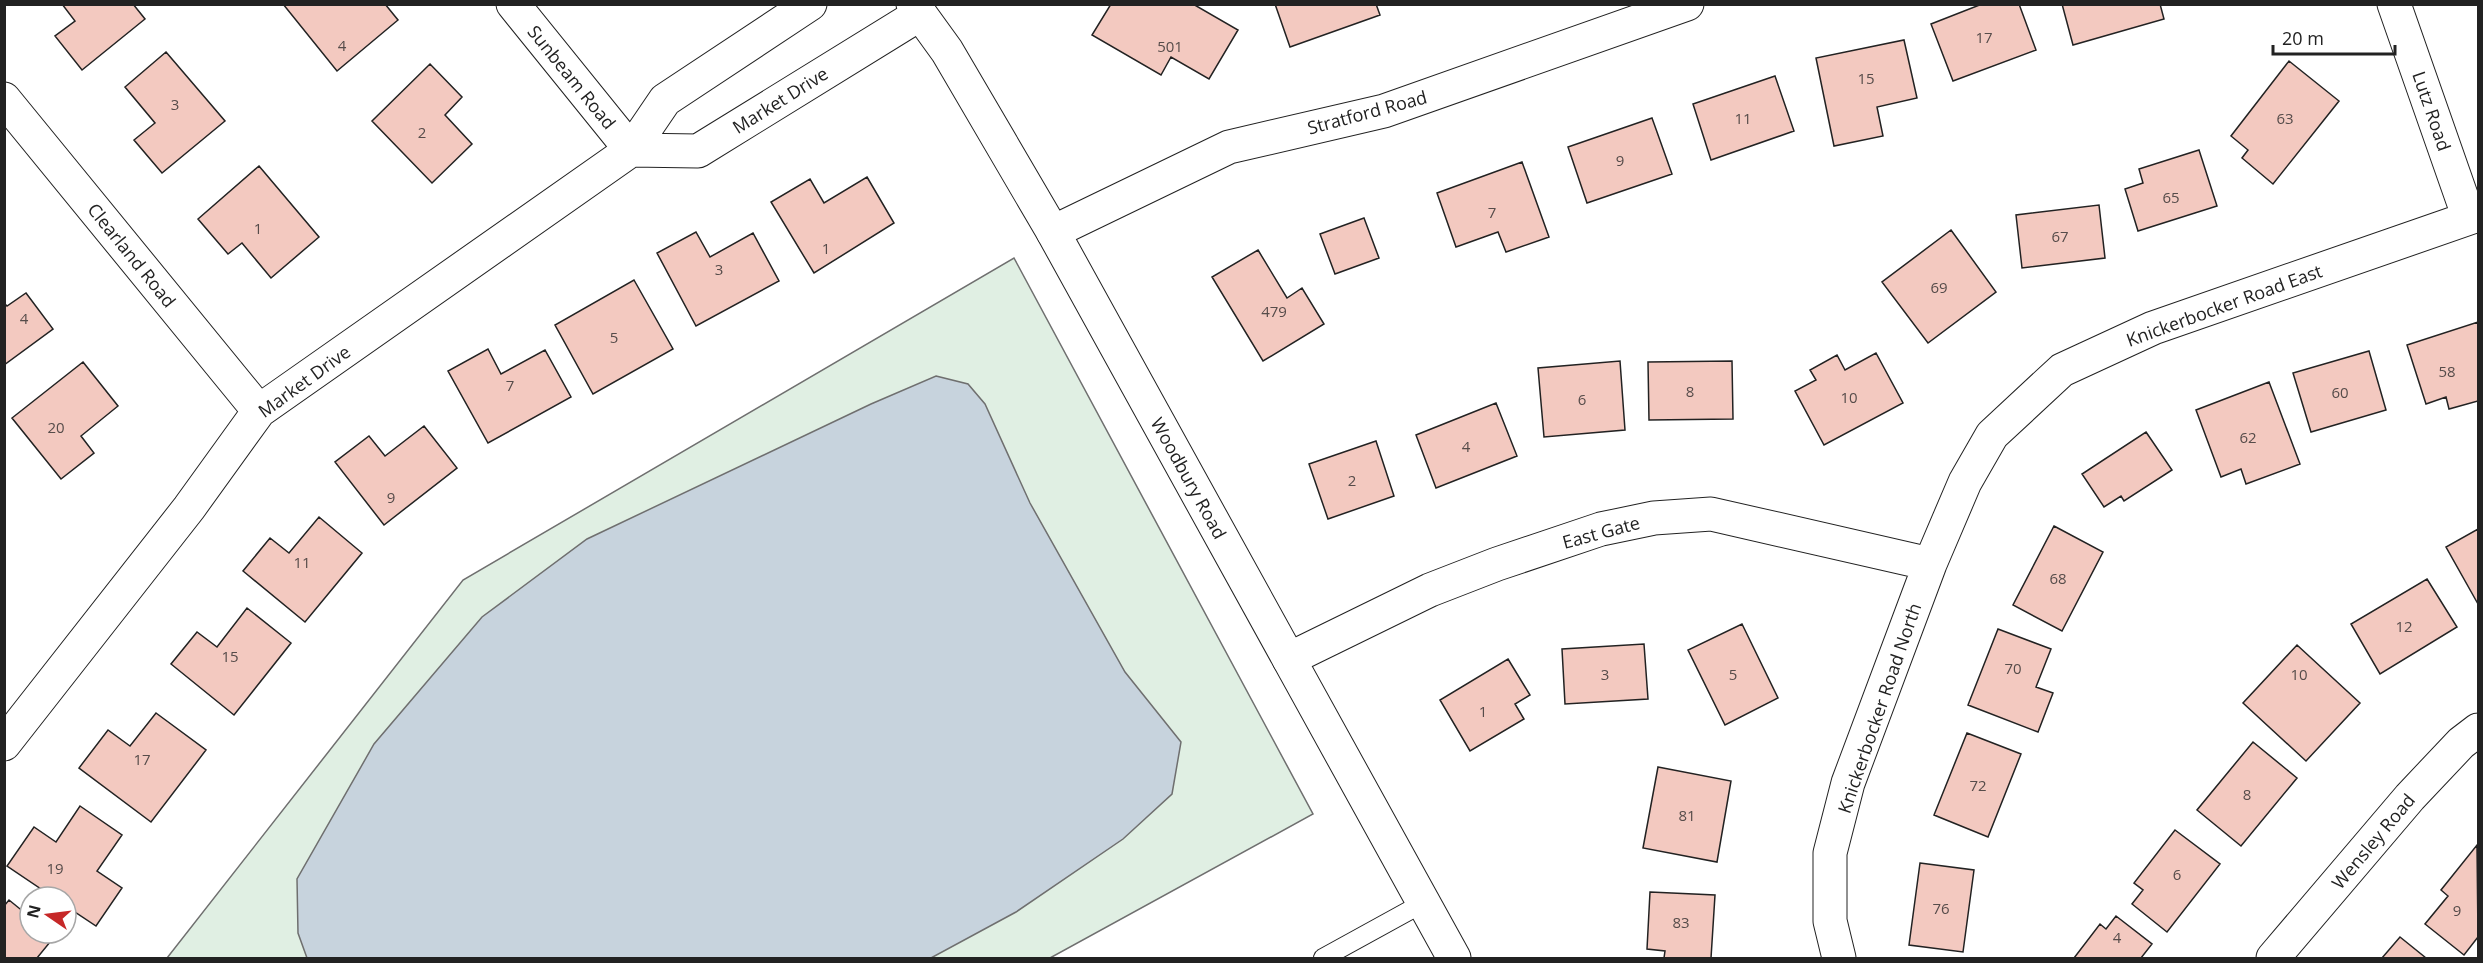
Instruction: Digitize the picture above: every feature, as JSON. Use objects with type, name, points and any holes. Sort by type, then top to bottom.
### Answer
[{"type":"street","name":"Sunbeam Road","points":[[513,4],[631,150]]},
{"type":"street","name":"Market Drive","points":[[4,744],[189,508],[259,411],[631,150],[665,100],[810,4]]},
{"type":"street","name":"Stratford Road","points":[[1053,232],[1229,147],[1384,111],[1687,4]]},
{"type":"street","name":"Lutz Road","points":[[2394,4],[2474,216]]},
{"type":"street","name":"Market Drive","points":[[631,150],[698,151],[916,9]]},
{"type":"street","name":"Woodbury Road","points":[[916,9],[947,51],[1053,232],[1454,958]]},
{"type":"street","name":"Clearland Road","points":[[4,99],[259,411]]},
{"type":"street","name":"Knickerbocker Road East","points":[[1930,564],[1965,482],[1992,435],[2062,370],[2153,328],[2474,216]]},
{"type":"street","name":"East Gate","points":[[1289,659],[1430,590],[1497,564],[1601,529],[1654,518],[1712,514],[1930,564]]},
{"type":"street","name":"Knickerbocker Road North","points":[[1839,958],[1830,921],[1830,853],[1848,783],[1930,564]]},
{"type":"street","name":"Wensley Road","points":[[2273,958],[2410,797],[2461,743],[2478,730]]},
{"type":"lane","points":[[1323,958],[1424,903]]},
{"type":"green space","points":[[1014,258],[1313,814],[1050,958],[167,958],[463,580]]},
{"type":"shaded area","points":[[936,376],[968,384],[985,404],[1030,503],[1125,672],[1181,742],[1172,794],[1123,839],[1016,912],[931,958],[307,958],[298,933],[297,879],[374,744],[482,617],[587,539],[871,404]]},
{"type":"building","points":[[62,4],[133,4],[145,19],[82,70],[55,36],[75,21]]},
{"type":"building","points":[[283,4],[385,4],[398,20],[337,71]]},
{"type":"building","points":[[1111,4],[1193,4],[1238,30],[1209,79],[1171,57],[1161,75],[1092,35]]},
{"type":"building","points":[[1275,4],[1376,4],[1380,15],[1290,47]]},
{"type":"building","points":[[1982,4],[2019,4],[2036,50],[1953,81],[1931,24]]},
{"type":"building","points":[[2062,4],[2160,4],[2164,19],[2073,45]]},
{"type":"building","points":[[1904,40],[1917,98],[1877,107],[1883,136],[1834,146],[1816,58]]},
{"type":"building","points":[[166,52],[225,121],[162,173],[134,140],[155,123],[125,87]]},
{"type":"building","points":[[2289,61],[2339,101],[2273,184],[2242,158],[2248,150],[2231,136]]},
{"type":"building","points":[[430,64],[462,97],[445,115],[472,144],[432,183],[372,121]]},
{"type":"building","points":[[1775,76],[1794,131],[1711,160],[1693,104]]},
{"type":"building","points":[[1652,118],[1672,174],[1587,203],[1568,147]]},
{"type":"building","points":[[2199,150],[2217,206],[2138,231],[2125,189],[2143,183],[2139,169]]},
{"type":"building","points":[[1522,162],[1549,237],[1506,252],[1498,232],[1456,247],[1437,193]]},
{"type":"building","points":[[259,166],[319,237],[271,278],[242,243],[228,254],[198,219]]},
{"type":"building","points":[[867,177],[894,223],[814,273],[771,202],[810,179],[824,203]]},
{"type":"building","points":[[2099,205],[2105,258],[2022,268],[2016,215]]},
{"type":"building","points":[[1364,218],[1379,258],[1335,274],[1320,234]]},
{"type":"building","points":[[1951,230],[1996,292],[1928,343],[1882,282]]},
{"type":"building","points":[[696,232],[710,257],[753,233],[779,281],[696,326],[657,253]]},
{"type":"building","points":[[1258,250],[1287,298],[1302,288],[1324,324],[1263,361],[1212,277]]},
{"type":"building","points":[[634,280],[673,349],[593,394],[555,325]]},
{"type":"building","points":[[26,293],[53,329],[4,365],[4,303],[7,306]]},
{"type":"building","points":[[2478,322],[2478,401],[2449,409],[2446,397],[2426,404],[2407,345]]},
{"type":"building","points":[[488,349],[501,374],[545,350],[571,397],[488,443],[448,371]]},
{"type":"building","points":[[2369,351],[2386,410],[2311,432],[2293,373]]},
{"type":"building","points":[[1876,353],[1903,403],[1824,445],[1795,391],[1816,380],[1810,370],[1837,355],[1845,370]]},
{"type":"building","points":[[1620,361],[1625,430],[1544,437],[1538,368]]},
{"type":"building","points":[[1732,361],[1733,419],[1649,420],[1648,362]]},
{"type":"building","points":[[83,362],[118,406],[81,436],[94,453],[61,479],[12,418]]},
{"type":"building","points":[[2269,382],[2300,464],[2246,484],[2241,469],[2221,477],[2196,410]]},
{"type":"building","points":[[1496,403],[1517,456],[1436,488],[1416,435]]},
{"type":"building","points":[[424,426],[457,468],[384,525],[335,462],[369,436],[385,456]]},
{"type":"building","points":[[2146,432],[2172,470],[2124,501],[2121,496],[2104,507],[2082,474]]},
{"type":"building","points":[[1376,441],[1394,496],[1328,519],[1309,464]]},
{"type":"building","points":[[319,517],[362,553],[305,622],[243,571],[270,538],[289,553]]},
{"type":"building","points":[[2054,526],[2103,552],[2062,631],[2013,605]]},
{"type":"building","points":[[2478,529],[2478,604],[2446,547]]},
{"type":"building","points":[[2427,579],[2457,627],[2380,674],[2351,624]]},
{"type":"building","points":[[247,608],[291,643],[234,715],[171,664],[197,632],[217,647]]},
{"type":"building","points":[[1742,624],[1778,698],[1725,725],[1688,650]]},
{"type":"building","points":[[1998,629],[2051,649],[2036,687],[2053,693],[2038,732],[1968,705]]},
{"type":"building","points":[[1644,644],[1648,699],[1565,704],[1562,649]]},
{"type":"building","points":[[2297,645],[2360,703],[2306,761],[2243,703]]},
{"type":"building","points":[[1508,659],[1530,695],[1515,704],[1524,719],[1470,751],[1440,700]]},
{"type":"building","points":[[156,713],[206,750],[151,822],[79,768],[108,730],[130,746]]},
{"type":"building","points":[[1967,733],[2021,754],[1988,837],[1934,815]]},
{"type":"building","points":[[2253,742],[2297,778],[2241,846],[2197,810]]},
{"type":"building","points":[[1658,767],[1731,781],[1717,862],[1643,848]]},
{"type":"building","points":[[80,806],[122,835],[97,871],[122,888],[96,926],[78,914],[78,885],[35,885],[7,866],[34,827],[56,842]]},
{"type":"building","points":[[2175,830],[2220,864],[2167,932],[2132,904],[2143,890],[2134,883]]},
{"type":"building","points":[[2477,845],[2478,937],[2464,955],[2425,924],[2448,896],[2441,890]]},
{"type":"building","points":[[1920,863],[1974,870],[1963,952],[1909,945]]},
{"type":"building","points":[[1650,892],[1715,895],[1711,958],[1664,958],[1665,951],[1647,949]]},
{"type":"building","points":[[9,900],[18,907],[18,945],[48,945],[37,958],[4,958],[4,906]]},
{"type":"building","points":[[2116,916],[2152,944],[2141,958],[2074,958],[2100,924],[2106,929]]},
{"type":"building","points":[[2400,937],[2426,958],[2382,958]]}]
